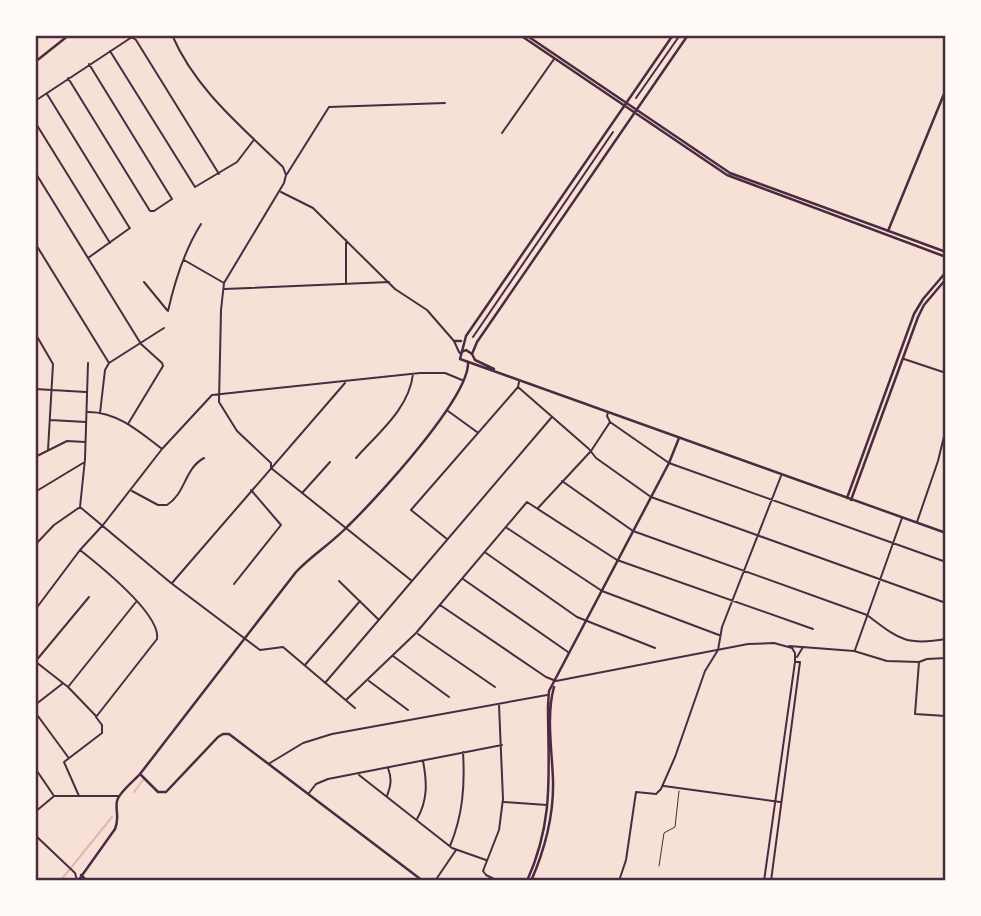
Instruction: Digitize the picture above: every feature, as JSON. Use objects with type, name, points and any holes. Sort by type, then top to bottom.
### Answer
[{"type":"main road","points":[[35,62],[69,35]]},
{"type":"main road","points":[[520,35],[734,179],[946,252]]},
{"type":"main road","points":[[526,35],[624,103]]},
{"type":"main road","points":[[673,35],[464,339],[461,361],[502,373],[946,533]]},
{"type":"main road","points":[[77,881],[116,830],[119,820],[119,796],[140,774],[296,572],[347,528],[447,410],[464,381],[468,362],[477,342],[688,35]]},
{"type":"main road","points":[[887,233],[946,89]]},
{"type":"main road","points":[[887,233],[946,257]]},
{"type":"main road","points":[[849,499],[918,307],[946,272]]},
{"type":"main road","points":[[849,499],[922,308],[946,279]]},
{"type":"main road","points":[[454,341],[464,339]]},
{"type":"main road","points":[[460,354],[467,350],[472,356],[502,373]]},
{"type":"main road","points":[[468,371],[475,365]]},
{"type":"main road","points":[[551,806],[548,695],[669,463],[679,438]]},
{"type":"main road","points":[[529,881],[551,806],[551,706],[556,681]]},
{"type":"main road","points":[[140,774],[162,793],[223,734],[231,735],[423,881]]},
{"type":"main road","points":[[945,881],[946,867]]},
{"type":"main road","points":[[81,874],[87,881]]},
{"type":"street","points":[[172,35],[209,94],[283,167],[286,175]]},
{"type":"street","points":[[636,98],[680,35]]},
{"type":"street","points":[[35,101],[128,38],[136,40],[219,174]]},
{"type":"street","points":[[110,51],[195,187],[239,160],[254,139]]},
{"type":"street","points":[[502,133],[554,58]]},
{"type":"street","points":[[68,78],[150,211],[154,211],[172,199],[89,64]]},
{"type":"street","points":[[47,93],[129,227],[87,258]]},
{"type":"street","points":[[412,582],[271,468],[271,463],[237,431],[222,407],[219,393],[223,289],[224,283],[280,191],[286,175],[331,106],[445,103]]},
{"type":"street","points":[[35,122],[110,243]]},
{"type":"street","points":[[472,337],[613,132]]},
{"type":"street","points":[[35,172],[141,344],[160,360],[163,366],[128,424]]},
{"type":"street","points":[[280,191],[313,208],[400,293],[427,310],[454,341],[460,354]]},
{"type":"street","points":[[144,282],[168,311],[183,259],[201,224]]},
{"type":"street","points":[[346,239],[346,285]]},
{"type":"street","points":[[35,243],[109,363]]},
{"type":"street","points":[[183,259],[224,283]]},
{"type":"street","points":[[223,289],[389,282]]},
{"type":"street","points":[[100,412],[105,370],[109,363],[164,328]]},
{"type":"street","points":[[35,333],[52,361],[48,450]]},
{"type":"street","points":[[454,341],[467,350]]},
{"type":"street","points":[[899,357],[946,373]]},
{"type":"street","points":[[80,507],[88,363]]},
{"type":"street","points":[[35,610],[162,449],[204,402],[219,393],[413,374],[445,373],[464,381]]},
{"type":"street","points":[[356,458],[401,408],[411,390],[413,374]]},
{"type":"street","points":[[447,540],[411,511],[518,387],[520,380]]},
{"type":"street","points":[[172,583],[346,381]]},
{"type":"street","points":[[518,387],[596,458],[650,497],[946,603]]},
{"type":"street","points":[[35,390],[87,393]]},
{"type":"street","points":[[447,410],[478,433]]},
{"type":"street","points":[[608,411],[610,422],[669,463],[946,562]]},
{"type":"street","points":[[86,412],[100,412],[128,424],[162,449]]},
{"type":"street","points":[[325,683],[551,418]]},
{"type":"street","points":[[49,420],[86,422]]},
{"type":"street","points":[[537,509],[591,451],[610,422]]},
{"type":"street","points":[[917,523],[946,428]]},
{"type":"street","points":[[35,457],[67,440],[85,442]]},
{"type":"street","points":[[130,490],[158,505],[167,505],[178,495],[191,467],[204,458]]},
{"type":"street","points":[[302,493],[330,462]]},
{"type":"street","points":[[35,492],[84,463]]},
{"type":"street","points":[[619,881],[626,860],[636,792],[656,794],[662,786],[705,671],[718,650],[719,635],[782,474]]},
{"type":"street","points":[[562,481],[633,531],[867,615],[892,634],[909,642],[946,639]]},
{"type":"street","points":[[234,584],[281,526],[251,490]]},
{"type":"street","points":[[346,700],[416,633],[527,502],[617,561],[813,629]]},
{"type":"street","points":[[80,507],[172,583],[260,650],[283,647],[355,708]]},
{"type":"street","points":[[35,545],[54,525],[80,507]]},
{"type":"street","points":[[855,651],[902,518]]},
{"type":"street","points":[[506,527],[602,591],[719,635]]},
{"type":"street","points":[[80,550],[108,572],[136,601],[155,623],[158,639],[96,717]]},
{"type":"street","points":[[485,552],[586,622],[655,648]]},
{"type":"street","points":[[462,579],[569,653]]},
{"type":"street","points":[[339,581],[379,620]]},
{"type":"street","points":[[79,796],[64,762],[102,733],[102,725],[68,687],[36,662],[89,597]]},
{"type":"street","points":[[68,687],[136,601]]},
{"type":"street","points":[[305,666],[360,601]]},
{"type":"street","points":[[440,605],[546,677],[556,681],[765,643],[855,651],[887,661],[919,662],[946,658]]},
{"type":"street","points":[[416,633],[495,687]]},
{"type":"street","points":[[764,881],[795,662],[794,650],[788,646]]},
{"type":"street","points":[[795,662],[801,649],[808,646]]},
{"type":"street","points":[[393,656],[449,697]]},
{"type":"street","points":[[771,881],[800,662],[795,662]]},
{"type":"street","points":[[919,662],[915,714],[946,716]]},
{"type":"street","points":[[367,680],[408,709]]},
{"type":"street","points":[[35,705],[62,684]]},
{"type":"street","points":[[270,763],[303,743],[332,734],[548,695]]},
{"type":"street","points":[[499,704],[503,802],[499,830],[483,869],[484,873],[499,881]]},
{"type":"street","points":[[35,712],[69,758]]},
{"type":"street","points":[[309,793],[316,784],[328,779],[502,744]]},
{"type":"street","points":[[450,846],[459,825],[463,801],[463,752]]},
{"type":"street","points":[[417,820],[423,809],[426,790],[423,760]]},
{"type":"street","points":[[386,797],[391,786],[388,767]]},
{"type":"street","points":[[35,768],[54,796]]},
{"type":"street","points":[[356,773],[450,846],[487,861]]},
{"type":"street","points":[[662,786],[781,802]]},
{"type":"street","points":[[35,812],[54,796],[119,796]]},
{"type":"street","points":[[503,802],[551,806]]},
{"type":"street","points":[[35,835],[72,871],[77,881]]},
{"type":"street","points":[[435,881],[456,850]]},
{"type":"street","points":[[72,871],[81,874]]},
{"type":"lane","points":[[659,866],[664,833],[675,827],[679,788]]},
{"type":"waterway","points":[[134,792],[143,780]]},
{"type":"waterway","points":[[61,880],[112,817]]}]
